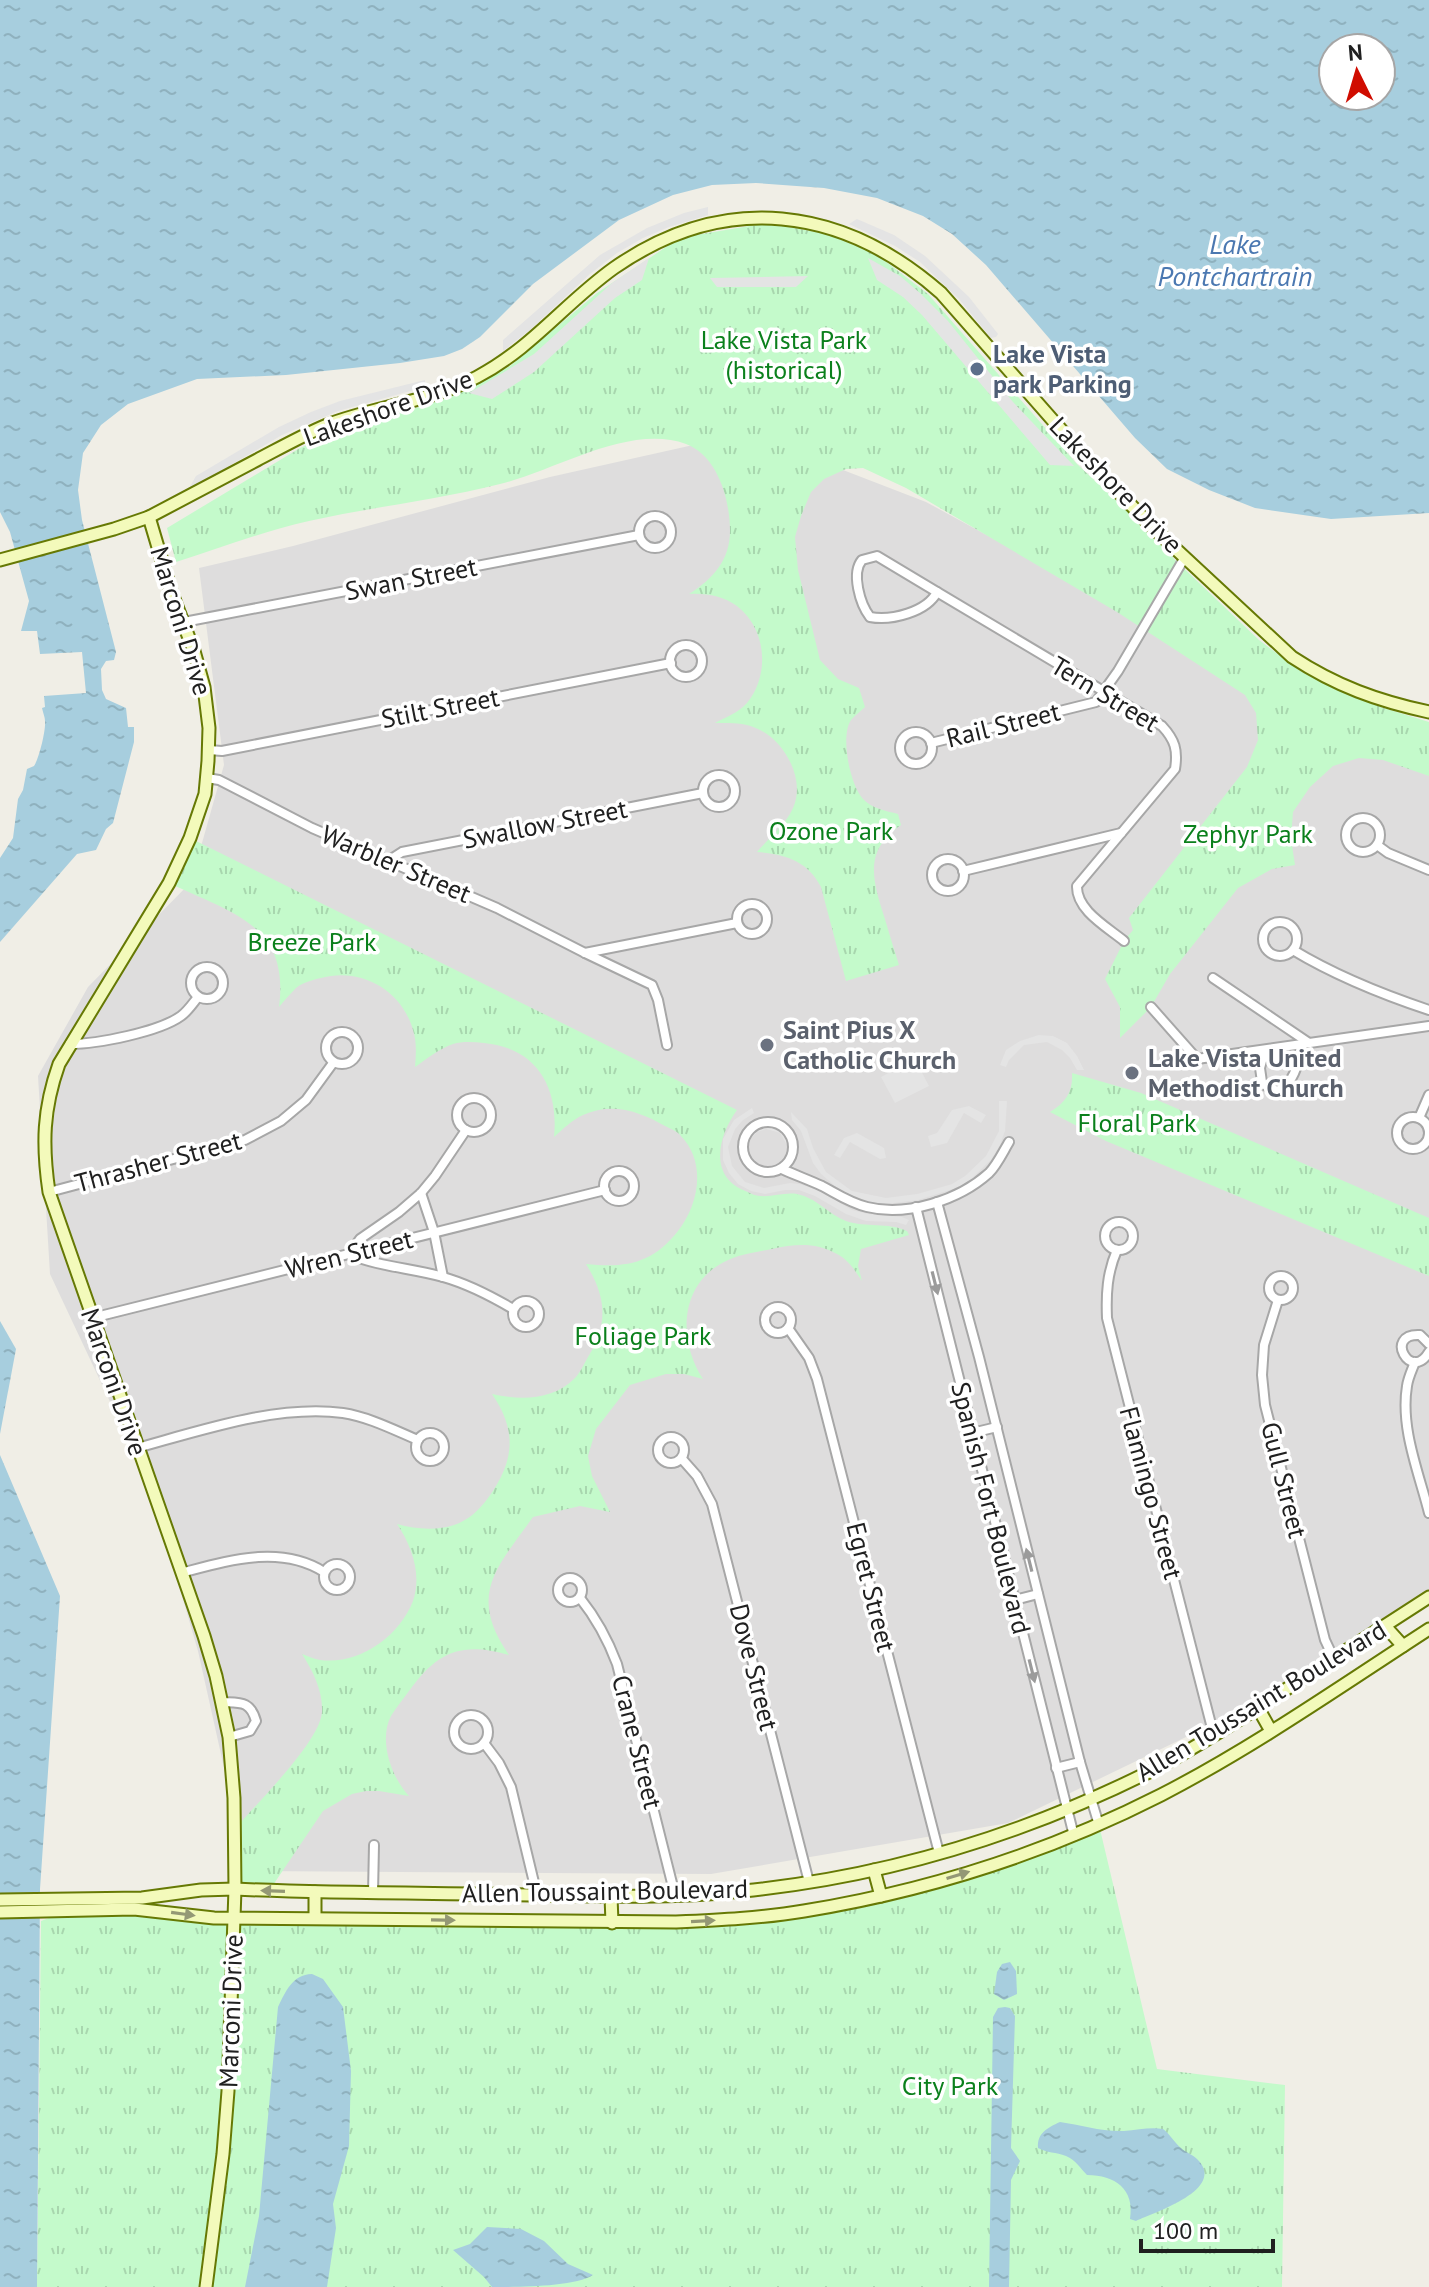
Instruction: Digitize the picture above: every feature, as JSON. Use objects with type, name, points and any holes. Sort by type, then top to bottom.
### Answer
[{"type":"street","name":"Lakeshore Drive","points":[[5,559],[149,517],[327,426],[461,385],[518,352],[591,286],[644,250],[670,237],[716,223],[769,218],[808,223],[855,236],[919,274],[941,293],[1085,457],[1151,526],[1292,657],[1310,669],[1387,703],[1429,712]]},
{"type":"street","name":"Marconi Drive","points":[[149,517],[204,687],[209,750],[205,794],[190,838],[169,883],[59,1064],[44,1123],[44,1153],[49,1192],[204,1636],[229,1737],[234,1798],[235,1889],[232,2015],[223,2154],[206,2287]]},
{"type":"street","name":"Swan Street","points":[[649,517],[662,518],[669,526],[669,538],[659,548],[646,546],[639,535],[641,524],[649,517]]},
{"type":"street","name":"Swan Street","points":[[184,622],[639,535]]},
{"type":"street","name":"Tern Street","points":[[937,592],[929,603],[920,608],[885,617],[870,617],[863,604],[857,567],[862,560],[877,556],[1162,726],[1171,735],[1177,751],[1175,769],[1077,886],[1079,901],[1124,941]]},
{"type":"street","points":[[1103,693],[1185,557]]},
{"type":"street","name":"Stilt Street","points":[[209,750],[222,751],[671,663]]},
{"type":"street","name":"Rail Street","points":[[931,743],[1096,702],[1103,693]]},
{"type":"street","name":"Rail Street","points":[[911,732],[925,734],[931,743],[930,756],[921,763],[907,761],[900,752],[902,739],[911,732]]},
{"type":"street","name":"Warbler Street","points":[[207,778],[219,780],[312,828],[497,908],[652,985],[667,1045]]},
{"type":"street","name":"Swallow Street","points":[[388,861],[402,852],[703,793]]},
{"type":"street","points":[[1357,819],[1373,821],[1380,835],[1377,845],[1368,851],[1353,849],[1346,835],[1349,825],[1357,819]]},
{"type":"street","points":[[963,871],[1121,833]]},
{"type":"street","points":[[1377,845],[1388,853],[1429,870]]},
{"type":"street","points":[[1280,922],[1290,925],[1297,940],[1293,950],[1284,955],[1268,951],[1264,935],[1269,926],[1280,922]]},
{"type":"street","points":[[585,953],[737,923]]},
{"type":"street","points":[[1293,950],[1346,979],[1429,1010]]},
{"type":"street","points":[[204,967],[218,971],[223,984],[220,993],[207,1000],[198,997],[191,985],[193,975],[204,967]]},
{"type":"street","points":[[1213,978],[1306,1044]]},
{"type":"street","points":[[70,1044],[85,1044],[167,1024],[181,1016],[198,997]]},
{"type":"street","points":[[1151,1007],[1197,1059],[1429,1026]]},
{"type":"street","name":"Thrasher Street","points":[[341,1032],[352,1035],[358,1046],[356,1058],[343,1065],[333,1063],[326,1053],[329,1037],[341,1032]]},
{"type":"street","points":[[1265,1050],[1260,1068],[1262,1082],[1271,1090],[1278,1090],[1290,1082],[1306,1044]]},
{"type":"street","name":"Thrasher Street","points":[[49,1192],[245,1140],[281,1121],[299,1106],[333,1063]]},
{"type":"street","points":[[1419,1118],[1429,1095]]},
{"type":"street","points":[[470,1099],[485,1102],[490,1110],[489,1124],[476,1132],[466,1130],[459,1123],[459,1108],[470,1099]]},
{"type":"street","points":[[1408,1118],[1419,1118],[1428,1130],[1428,1139],[1421,1147],[1412,1150],[1399,1142],[1397,1128],[1408,1118]]},
{"type":"street","points":[[782,1169],[792,1157],[793,1140],[789,1133],[784,1127],[768,1122],[752,1128],[744,1142],[746,1159],[758,1171],[782,1169],[869,1208],[916,1207],[937,1202],[975,1184],[992,1170],[1009,1142]]},
{"type":"street","points":[[466,1130],[421,1193],[360,1239],[349,1254],[443,1277],[481,1291],[513,1309]]},
{"type":"street","name":"Wren Street","points":[[92,1318],[605,1190]]},
{"type":"street","points":[[421,1193],[434,1232],[443,1277]]},
{"type":"street","name":"Spanish Fort Boulevard","points":[[937,1202],[997,1427],[1080,1762],[1099,1825]]},
{"type":"street","name":"Spanish Fort Boulevard","points":[[916,1207],[1074,1836]]},
{"type":"street","name":"Flamingo Street","points":[[1117,1250],[1110,1267],[1106,1292],[1107,1318],[1214,1736]]},
{"type":"street","name":"Gull Street","points":[[1278,1300],[1264,1345],[1262,1375],[1265,1405],[1325,1640],[1334,1659]]},
{"type":"street","name":"Egret Street","points":[[788,1328],[809,1358],[817,1379],[939,1853]]},
{"type":"street","points":[[1429,1344],[1424,1337],[1415,1334],[1402,1345],[1403,1354],[1410,1361],[1423,1360],[1429,1352]]},
{"type":"street","points":[[1415,1362],[1407,1385],[1406,1412],[1429,1513]]},
{"type":"street","points":[[137,1448],[222,1424],[314,1412],[342,1413],[366,1419],[418,1440]]},
{"type":"street","points":[[972,1433],[997,1427]]},
{"type":"street","name":"Dove Street","points":[[682,1459],[697,1476],[712,1504],[809,1882]]},
{"type":"street","points":[[181,1573],[237,1559],[270,1556],[314,1566],[324,1572]]},
{"type":"street","points":[[1015,1600],[1038,1594]]},
{"type":"street","name":"Allen Toussaint Boulevard","points":[[0,1912],[235,1889],[675,1895],[742,1891],[874,1870],[1002,1834],[1150,1771],[1214,1736],[1429,1597]]},
{"type":"street","name":"Crane Street","points":[[580,1598],[608,1641],[617,1664],[675,1895]]},
{"type":"street","points":[[1385,1626],[1403,1646]]},
{"type":"street","name":"Allen Toussaint Boulevard","points":[[0,1900],[235,1918],[612,1923],[735,1919],[802,1911],[881,1896],[993,1865],[1099,1825],[1175,1787],[1271,1731],[1429,1629]]},
{"type":"street","points":[[221,1702],[244,1703],[253,1710],[256,1721],[250,1731],[229,1737]]},
{"type":"street","points":[[1258,1708],[1271,1731]]},
{"type":"street","points":[[468,1715],[483,1720],[488,1730],[484,1743],[472,1750],[461,1747],[453,1732],[458,1721],[468,1715]]},
{"type":"street","points":[[484,1743],[511,1787],[537,1895]]},
{"type":"street","points":[[1056,1768],[1080,1762]]},
{"type":"street","points":[[373,1893],[374,1845]]},
{"type":"street","points":[[874,1870],[881,1896]]},
{"type":"street","points":[[315,1892],[315,1918]]},
{"type":"street","points":[[611,1896],[612,1923]]},
{"type":"shaded area","points":[[708,207],[708,215],[669,227],[617,253],[503,351],[503,340],[600,255],[647,228]]},
{"type":"shaded area","points":[[857,219],[894,235],[925,256],[969,297],[998,334],[996,337],[991,338],[959,299],[920,262],[849,224]]},
{"type":"shaded area","points":[[649,258],[642,280],[615,298],[534,372],[492,399],[469,393],[534,354],[612,283]]},
{"type":"shaded area","name":"Lake Vista park Parking","points":[[868,258],[900,276],[948,321],[1013,402],[1074,466],[1050,465],[922,315],[903,297],[877,280]]},
{"type":"shaded area","points":[[808,276],[796,287],[717,287],[710,278]]},
{"type":"shaded area","points":[[425,380],[425,387],[338,411],[282,435],[188,490],[196,476],[279,427],[311,412],[340,401]]},
{"type":"shaded area","points":[[747,433],[926,502],[1211,657],[1429,754],[1429,1591],[1277,1693],[1008,1823],[711,1874],[247,1871],[198,1651],[151,1489],[50,1274],[38,1076],[88,987],[191,882],[224,765],[199,568],[550,477]]},
{"type":"shaded area","points":[[1039,1035],[1053,1036],[1067,1043],[1084,1070],[1077,1070],[1062,1050],[1047,1042],[1024,1045],[1006,1067],[1000,1065],[1006,1050],[1020,1041]]},
{"type":"shaded area","points":[[909,1062],[911,1066],[917,1063],[929,1086],[895,1103],[881,1077]]},
{"type":"shaded area","points":[[999,1101],[1007,1101],[1005,1131],[1000,1145],[991,1160],[968,1182],[918,1200],[886,1204],[865,1203],[850,1196],[821,1174],[813,1163],[801,1131],[792,1120],[791,1112],[807,1129],[826,1172],[852,1191],[886,1198],[917,1194],[952,1184],[965,1176],[986,1156],[999,1131]]},
{"type":"shaded area","points":[[969,1106],[986,1115],[981,1123],[964,1113],[947,1143],[931,1147],[928,1136],[937,1133],[952,1110]]},
{"type":"shaded area","points":[[752,1108],[754,1113],[735,1129],[728,1147],[732,1166],[745,1182],[764,1188],[799,1184],[818,1190],[852,1210],[902,1217],[909,1220],[906,1225],[866,1221],[799,1190],[765,1194],[738,1184],[723,1160],[723,1139],[734,1120]]},
{"type":"shaded area","points":[[772,1123],[787,1131],[793,1141],[794,1152],[786,1168],[777,1174],[766,1176],[750,1169],[743,1160],[741,1149],[744,1137],[761,1124]],"holes":[[[766,1129],[780,1133],[788,1147],[784,1162],[771,1169],[757,1166],[748,1153],[750,1139]]]},
{"type":"shaded area","points":[[857,1133],[884,1148],[886,1158],[880,1159],[850,1142],[840,1158],[834,1155],[844,1138]]},
{"type":"green space","name":"Lake Vista Park (historical)","points":[[767,223],[827,234],[885,261],[928,294],[1077,464],[1259,640],[1302,672],[1384,708],[1429,722],[1429,776],[1383,760],[1359,758],[1333,766],[1310,787],[1293,812],[1291,839],[1295,865],[1272,869],[1238,888],[1170,974],[1151,1007],[1120,1038],[1120,1007],[1105,979],[1133,930],[1129,918],[1247,767],[1258,740],[1256,713],[1245,695],[1117,612],[906,488],[863,468],[846,469],[824,479],[811,492],[795,537],[798,570],[820,660],[838,679],[859,688],[865,707],[851,720],[846,737],[854,783],[866,802],[898,814],[901,825],[881,845],[874,866],[876,890],[899,965],[846,981],[816,878],[795,860],[757,852],[793,808],[797,786],[790,762],[777,742],[758,729],[742,724],[715,723],[747,703],[759,679],[762,653],[754,627],[737,606],[714,596],[689,594],[706,582],[718,568],[727,551],[730,531],[728,506],[720,480],[697,450],[664,439],[617,444],[500,484],[309,521],[176,562],[167,528],[300,448],[342,430],[460,393],[510,366],[597,293],[672,243],[690,236]]},
{"type":"green space","name":"Foliage Park","points":[[190,838],[737,1110],[725,1131],[720,1153],[725,1174],[743,1190],[760,1196],[797,1194],[846,1221],[900,1228],[909,1235],[861,1249],[858,1266],[862,1281],[841,1256],[821,1247],[805,1245],[742,1255],[709,1272],[698,1285],[687,1315],[689,1348],[703,1379],[684,1374],[666,1374],[630,1385],[596,1429],[588,1456],[592,1476],[610,1512],[580,1506],[533,1517],[499,1567],[489,1598],[490,1615],[496,1634],[509,1655],[477,1649],[452,1653],[440,1659],[419,1678],[391,1716],[387,1726],[386,1748],[392,1769],[409,1796],[366,1791],[352,1794],[323,1811],[269,1891],[235,1889],[234,1830],[299,1756],[319,1725],[321,1696],[302,1654],[320,1660],[349,1658],[376,1646],[398,1626],[413,1601],[416,1571],[411,1551],[397,1524],[426,1529],[447,1527],[469,1517],[485,1502],[503,1472],[510,1447],[506,1421],[492,1394],[513,1397],[546,1395],[575,1378],[595,1345],[602,1322],[598,1287],[586,1264],[626,1264],[658,1251],[678,1231],[691,1208],[697,1170],[689,1146],[679,1134],[645,1116],[625,1110],[604,1109],[583,1115],[554,1137],[553,1102],[541,1074],[531,1062],[502,1046],[457,1043],[438,1051],[415,1067],[415,1039],[408,1017],[392,996],[371,981],[345,975],[312,980],[296,988],[279,1007],[280,979],[275,957],[265,939],[234,914],[169,883]]},
{"type":"green space","name":"Floral Park","points":[[1072,1073],[1141,1093],[1429,1218],[1429,1276],[1106,1141],[1050,1112],[1067,1096]]},
{"type":"green space","name":"City Park","points":[[1099,1825],[1157,2069],[1285,2085],[1282,2287],[37,2287],[41,1921],[70,1910],[191,1916],[676,1922],[882,1896]]},
{"type":"water","name":"Lake Pontchartrain","points":[[0,0],[1429,0],[1429,513],[1331,519],[1255,508],[1167,469],[1135,438],[986,265],[952,234],[923,216],[877,198],[824,188],[756,183],[712,185],[673,195],[619,220],[533,284],[480,337],[462,349],[444,356],[400,363],[286,375],[197,379],[128,404],[101,425],[83,453],[78,490],[82,520],[116,652],[114,660],[106,661],[101,669],[102,690],[106,699],[126,708],[128,727],[134,727],[134,742],[113,823],[106,829],[96,850],[77,854],[0,942],[0,858],[13,838],[18,799],[27,769],[34,766],[40,751],[45,725],[42,708],[45,707],[44,696],[86,693],[82,652],[40,654],[37,631],[21,631],[29,601],[10,532],[0,512]]},
{"type":"water","points":[[0,1321],[16,1349],[0,1434]]},
{"type":"water","points":[[0,1455],[60,1596],[40,1889],[37,2287],[0,2287]]},
{"type":"water","points":[[1010,1962],[1016,1971],[1017,1994],[1004,2000],[994,1994],[997,1972],[1002,1964]]},
{"type":"water","points":[[312,1974],[323,1979],[343,2007],[351,2071],[349,2146],[333,2204],[336,2228],[327,2287],[245,2287],[259,2216],[278,2007],[299,1977]]},
{"type":"water","points":[[998,2008],[1010,2008],[1015,2016],[1011,2148],[1020,2161],[1011,2180],[1009,2287],[989,2287],[993,2017]]},
{"type":"water","points":[[1060,2122],[1116,2131],[1163,2129],[1197,2159],[1204,2170],[1203,2180],[1185,2198],[1172,2205],[1136,2221],[1130,2219],[1129,2199],[1121,2186],[1106,2178],[1087,2175],[1066,2156],[1038,2148],[1041,2135]]},
{"type":"water","points":[[487,2227],[521,2229],[544,2241],[568,2264],[593,2275],[560,2284],[492,2287],[453,2250],[470,2244]]},
{"type":"place","name":"Lake Vista park Parking","points":[[977,369]]},
{"type":"place","name":"Saint Pius X Catholic Church","points":[[767,1045]]},
{"type":"place","name":"Lake Vista United Methodist Church","points":[[1132,1073]]},
{"type":"park label","name":"Ozone Park","points":[[831,831]]},
{"type":"park label","name":"Zephyr Park","points":[[1248,834]]},
{"type":"park label","name":"Breeze Park","points":[[312,942]]}]
